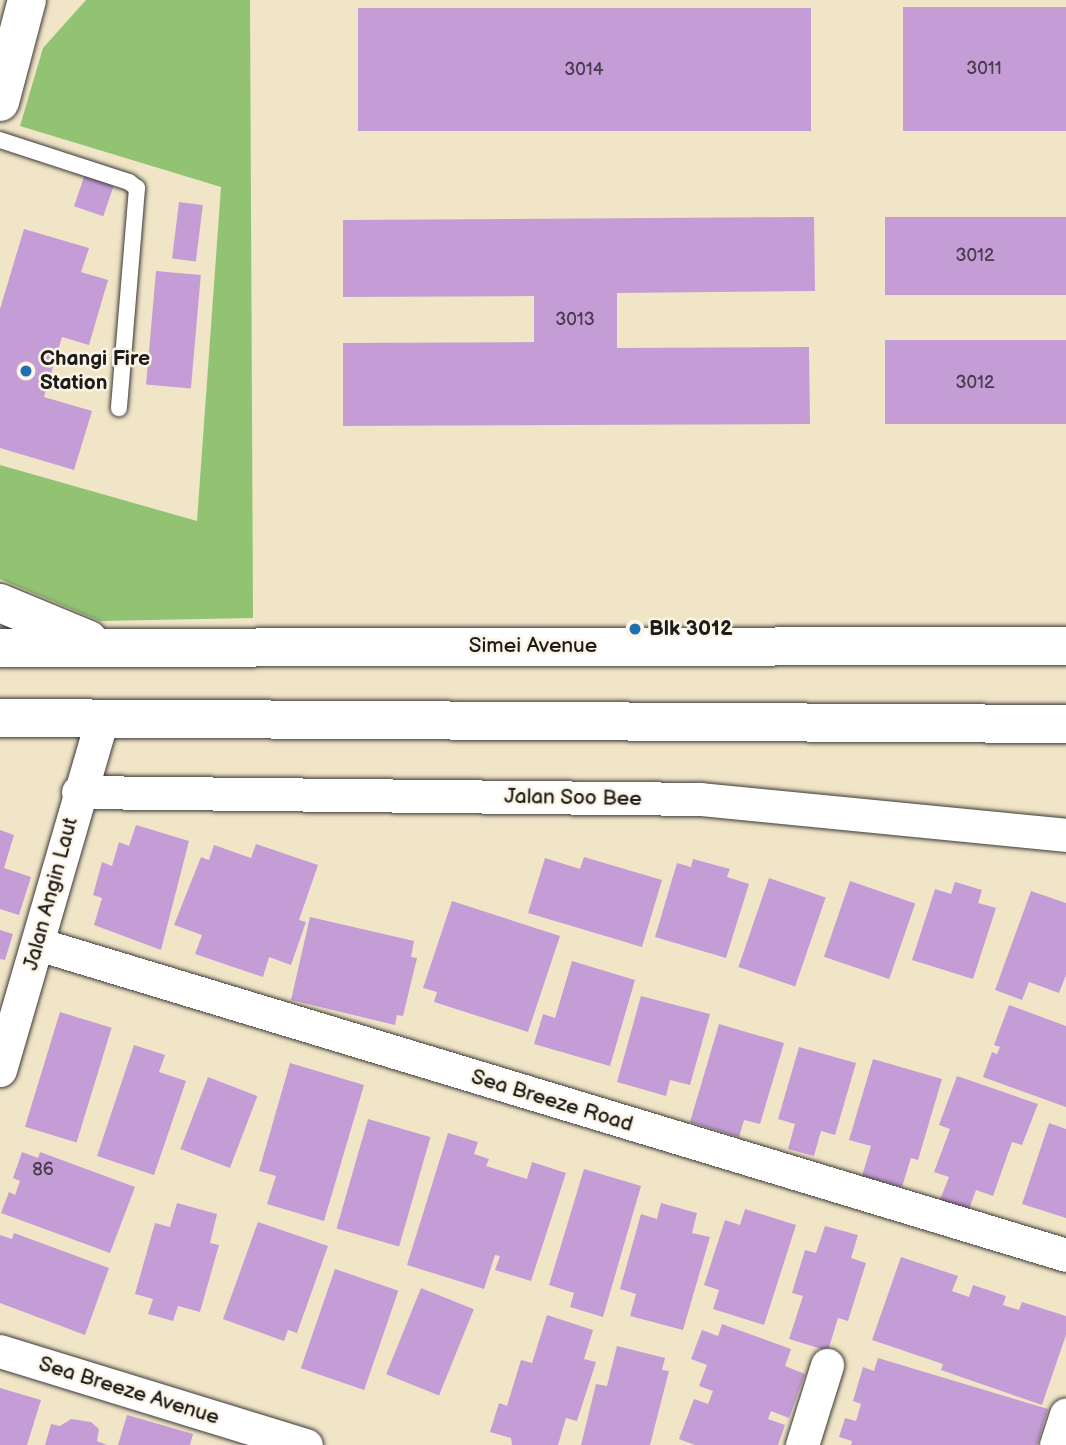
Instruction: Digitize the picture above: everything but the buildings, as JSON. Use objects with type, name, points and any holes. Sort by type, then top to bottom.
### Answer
[{"type":"main road","points":[[0,102],[27,0]]},
{"type":"main road","points":[[0,603],[101,645]]},
{"type":"main road","name":"Simei Avenue","points":[[0,648],[101,645],[1066,646]]},
{"type":"main road","points":[[0,718],[1066,724]]},
{"type":"street","name":"Jalan Angin Laut","points":[[0,1070],[38,944],[78,792],[102,719]]},
{"type":"street","name":"Jalan Soo Bee","points":[[78,792],[700,799],[1066,835]]},
{"type":"street","name":"Sea Breeze Road","points":[[38,944],[1066,1255]]},
{"type":"street","name":"Sea Breeze Avenue","points":[[0,1351],[255,1438],[306,1445]]},
{"type":"street","points":[[802,1445],[827,1365]]},
{"type":"street","points":[[1056,1445],[1066,1415]]},
{"type":"lane","points":[[0,140],[129,182],[137,188],[119,408]]},
{"type":"green space","points":[[86,0],[250,0],[253,618],[100,621],[0,579],[0,465],[197,521],[221,187],[20,126],[43,48]]},
{"type":"place","name":"Changi Fire Station","points":[[26,371]]},
{"type":"place","name":"Blk 3012","points":[[635,629]]}]
